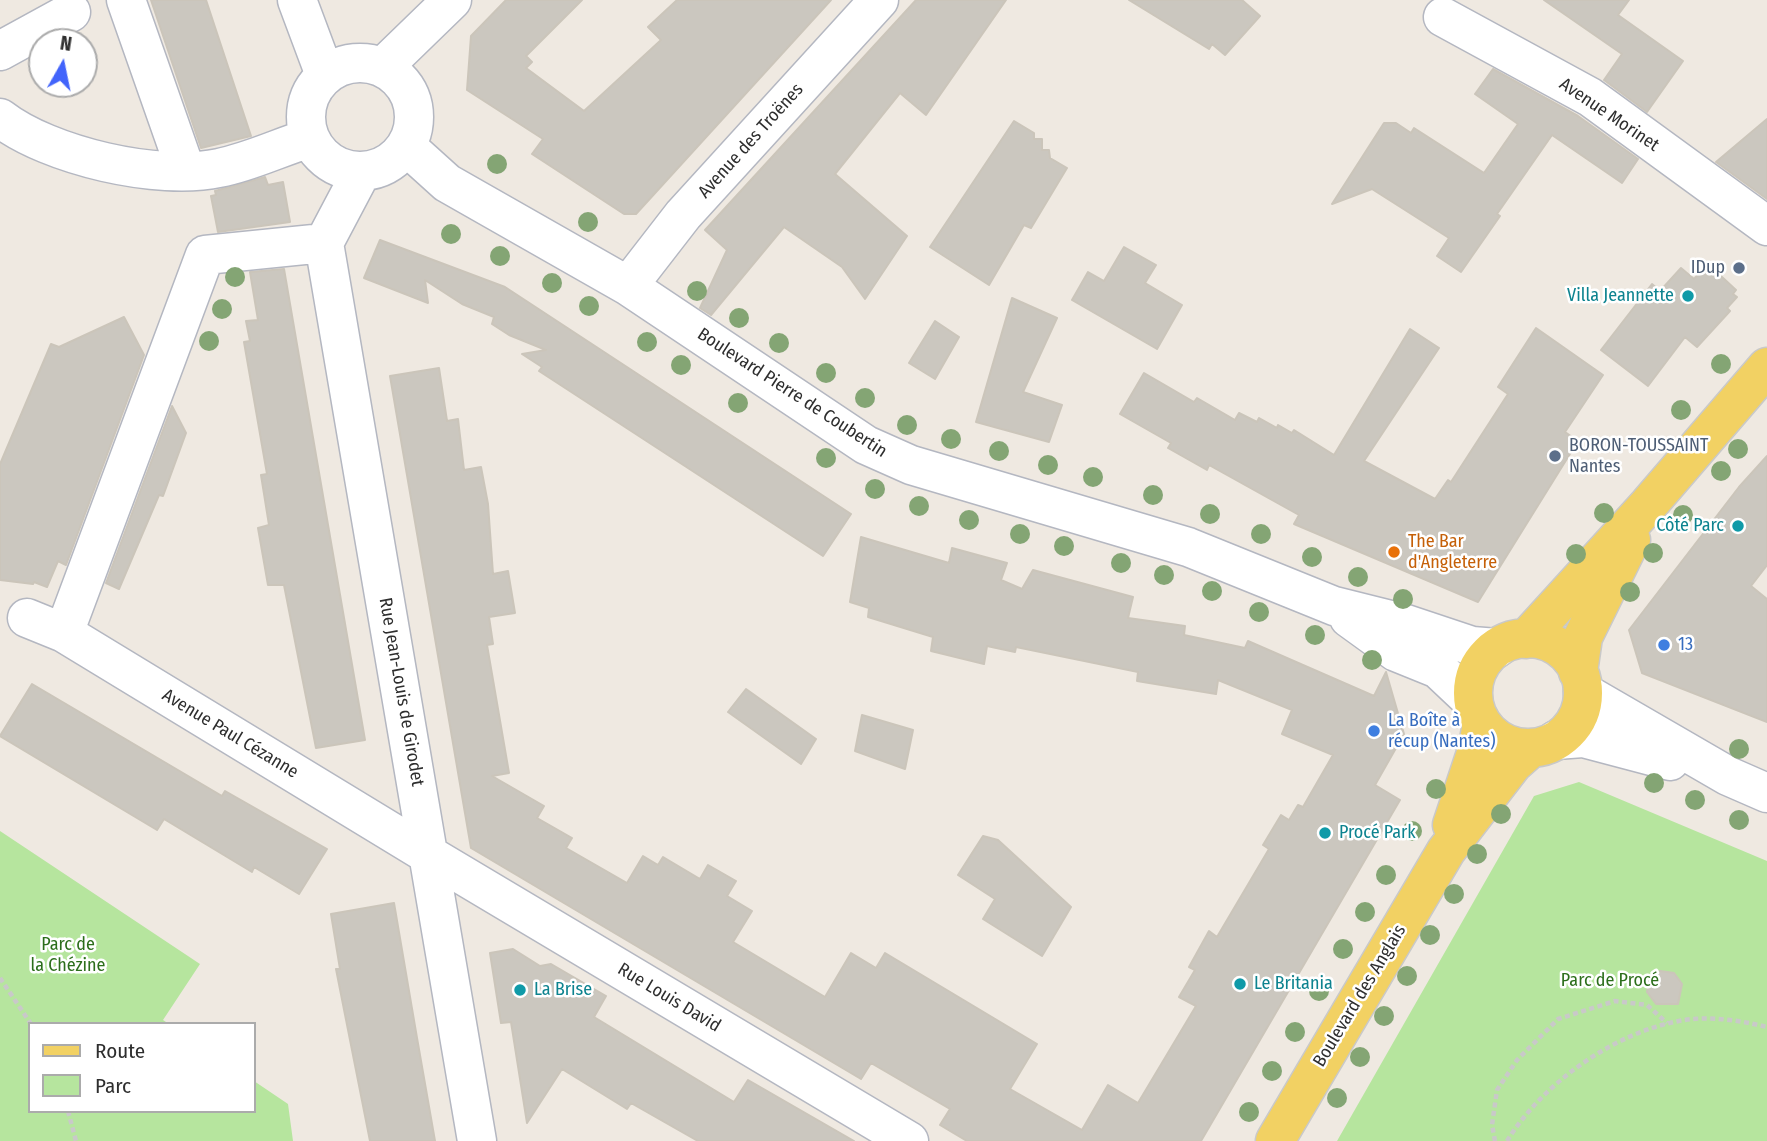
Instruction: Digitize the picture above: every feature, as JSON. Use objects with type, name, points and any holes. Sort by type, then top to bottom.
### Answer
[{"type":"main road","points":[[1649,503],[1583,637],[1578,715],[1544,744],[1506,744],[1478,713],[1477,673],[1511,643],[1649,503],[1767,367]]},
{"type":"main road","points":[[1511,643],[1539,639],[1563,651],[1581,682]]},
{"type":"main road","name":"Boulevard des Anglais","points":[[1446,851],[1477,750],[1478,713]]},
{"type":"main road","name":"Boulevard des Anglais","points":[[1275,1141],[1446,851],[1507,772],[1544,744]]},
{"type":"street","points":[[126,0],[186,171]]},
{"type":"street","points":[[297,0],[325,75]]},
{"type":"street","points":[[383,67],[453,0]]},
{"type":"street","name":"Avenue des Troënes","points":[[628,286],[683,215],[879,0]]},
{"type":"street","points":[[0,51],[71,12]]},
{"type":"street","name":"Avenue Morinet","points":[[1443,17],[1590,97],[1767,226]]},
{"type":"street","points":[[366,62],[383,67],[404,84],[413,101],[414,128],[407,146],[387,164],[362,171],[332,163],[317,150],[310,138],[306,121],[308,101],[325,75],[348,63],[366,62]]},
{"type":"street","points":[[0,118],[15,130],[96,161],[186,171],[219,168],[310,138]]},
{"type":"street","name":"Boulevard Pierre de Coubertin","points":[[407,146],[447,183],[628,286],[866,445],[911,466],[1188,547],[1334,606],[1406,624],[1472,646],[1511,643]]},
{"type":"street","points":[[64,633],[205,255],[324,243],[362,171]]},
{"type":"street","name":"Rue Jean-Louis de Girodet","points":[[324,243],[477,1141]]},
{"type":"street","name":"Boulevard Pierre de Coubertin","points":[[1334,606],[1396,652],[1438,669],[1478,713]]},
{"type":"street","name":"Avenue Paul Cézanne","points":[[27,618],[64,633],[429,855]]},
{"type":"street","points":[[1581,682],[1728,776]]},
{"type":"street","points":[[1544,744],[1583,738],[1728,776],[1767,793]]},
{"type":"street","name":"Rue Louis David","points":[[429,855],[909,1141]]},
{"type":"path","points":[[0,978],[30,1022]]},
{"type":"path","points":[[1495,1141],[1492,1125],[1497,1090],[1517,1060],[1558,1019],[1615,1001],[1647,1005],[1668,1024]]},
{"type":"path","points":[[1507,1141],[1517,1125],[1562,1080],[1624,1040],[1668,1024],[1728,1019],[1767,1027]]},
{"type":"path","points":[[69,1113],[76,1141]]},
{"type":"green space","name":"Parc de Procé","points":[[1579,782],[1767,861],[1767,1141],[1337,1141],[1534,796]]},
{"type":"green space","name":"Parc de la Chézine","points":[[0,831],[200,964],[163,1020],[166,1022],[28,1022],[28,1113],[256,1113],[256,1082],[288,1104],[293,1141],[0,1141]]},
{"type":"building","points":[[151,0],[206,0],[251,136],[201,148]]},
{"type":"building","points":[[506,0],[582,0],[526,56],[532,62],[526,68],[584,111],[661,40],[648,27],[677,0],[831,0],[636,214],[624,214],[532,154],[543,139],[467,90],[471,36]]},
{"type":"building","points":[[916,0],[1006,0],[926,115],[900,93],[835,174],[907,236],[865,299],[842,267],[784,227],[711,315],[700,308],[727,250],[705,230]]},
{"type":"building","points":[[1129,0],[1242,0],[1260,16],[1225,55],[1212,44],[1209,49]]},
{"type":"building","points":[[1544,0],[1629,0],[1618,15],[1683,61],[1647,112],[1604,80],[1622,54]]},
{"type":"building","points":[[1493,69],[1578,116],[1638,159],[1622,183],[1552,135],[1497,214],[1500,216],[1461,272],[1437,256],[1449,238],[1372,189],[1332,204],[1384,123],[1396,123],[1411,133],[1414,128],[1484,173],[1518,124],[1475,94]]},
{"type":"building","points":[[1767,119],[1767,199],[1716,162]]},
{"type":"building","points":[[1014,121],[1034,133],[1034,139],[1042,139],[1042,150],[1049,150],[1050,158],[1067,168],[1031,228],[1024,225],[989,285],[930,247]]},
{"type":"building","points":[[265,177],[268,185],[283,182],[290,222],[218,232],[211,196],[216,195],[215,191]]},
{"type":"building","points":[[380,240],[505,287],[851,514],[823,556],[539,371],[542,367],[522,354],[546,350],[509,335],[492,324],[494,317],[462,304],[425,280],[428,303],[364,278]]},
{"type":"building","points":[[1124,247],[1156,265],[1145,283],[1182,305],[1157,349],[1072,300],[1088,272],[1104,281]]},
{"type":"building","points":[[1708,264],[1736,290],[1733,294],[1737,297],[1727,308],[1730,311],[1697,347],[1685,337],[1648,386],[1601,350],[1652,284],[1660,291],[1681,268],[1694,279]]},
{"type":"building","points":[[284,269],[365,740],[316,748],[284,585],[268,585],[258,528],[269,525],[261,475],[267,474],[244,342],[250,341],[246,321],[258,320],[250,272]]},
{"type":"building","points":[[1012,298],[1057,318],[1023,392],[1062,405],[1049,442],[976,422]]},
{"type":"building","points":[[124,317],[144,355],[66,565],[58,561],[47,587],[34,582],[0,580],[0,464],[51,344],[59,347]]},
{"type":"building","points":[[935,321],[959,337],[935,379],[909,363]]},
{"type":"building","points":[[1536,328],[1603,375],[1565,432],[1578,441],[1478,602],[1294,524],[1299,515],[1209,465],[1207,470],[1168,448],[1171,443],[1120,414],[1144,373],[1194,402],[1197,398],[1235,420],[1239,413],[1257,422],[1259,418],[1277,428],[1278,425],[1292,433],[1294,430],[1334,455],[1410,329],[1439,348],[1364,461],[1435,499],[1448,480],[1451,482],[1508,394],[1498,387]]},
{"type":"building","points":[[439,368],[447,421],[458,419],[464,470],[481,467],[488,504],[493,574],[508,571],[515,613],[489,617],[493,644],[487,645],[509,773],[492,776],[544,806],[537,818],[572,838],[566,848],[627,883],[643,856],[658,865],[663,857],[700,879],[708,865],[736,881],[727,896],[752,911],[733,942],[825,997],[851,953],[876,968],[885,953],[1037,1044],[1010,1089],[1082,1130],[1108,1085],[1138,1103],[1196,1006],[1179,997],[1195,970],[1189,967],[1209,931],[1217,937],[1269,849],[1263,845],[1281,815],[1289,820],[1298,805],[1303,807],[1333,755],[1282,734],[1292,710],[1218,680],[1216,694],[1137,681],[1138,672],[1016,647],[1015,652],[987,646],[984,664],[931,651],[933,637],[868,617],[869,608],[850,602],[861,537],[949,563],[952,548],[1007,563],[1001,580],[1022,589],[1033,570],[1133,597],[1128,618],[1185,626],[1184,635],[1245,648],[1248,641],[1374,696],[1386,672],[1404,734],[1375,785],[1400,800],[1201,1141],[967,1141],[940,1125],[950,1109],[871,1063],[861,1079],[471,848],[390,376]]},
{"type":"building","points":[[172,406],[186,433],[163,496],[159,495],[119,589],[106,583]]},
{"type":"building","points":[[1767,456],[1767,565],[1751,586],[1767,599],[1767,722],[1642,673],[1629,630],[1739,487]]},
{"type":"building","points":[[32,684],[222,796],[225,791],[327,849],[299,894],[254,867],[252,872],[164,819],[157,830],[0,736]]},
{"type":"building","points":[[746,689],[816,739],[801,764],[728,712]]},
{"type":"building","points":[[862,715],[913,730],[905,769],[855,751]]},
{"type":"building","points":[[983,836],[998,840],[1071,907],[1042,956],[983,919],[995,899],[958,875]]},
{"type":"building","points":[[394,903],[435,1141],[370,1141],[336,969],[340,969],[331,914]]},
{"type":"building","points":[[513,949],[540,966],[551,964],[606,996],[594,1017],[734,1102],[748,1080],[854,1141],[698,1141],[631,1103],[627,1109],[562,1069],[527,1123],[511,1022],[501,1023],[490,953]]},
{"type":"building","points":[[1660,971],[1674,973],[1682,984],[1678,1004],[1656,1004],[1647,992],[1649,979]]},
{"type":"place","name":"IDup","points":[[1739,268]]},
{"type":"place","name":"Villa Jeannette","points":[[1688,296]]},
{"type":"place","name":"BORON-TOUSSAINT Nantes","points":[[1555,456]]},
{"type":"place","name":"Côté Parc","points":[[1738,526]]},
{"type":"place","name":"The Bar d'Angleterre","points":[[1394,552]]},
{"type":"place","name":"13","points":[[1664,645]]},
{"type":"place","name":"La Boîte à récup (Nantes)","points":[[1374,731]]},
{"type":"place","name":"Procé Park","points":[[1325,833]]},
{"type":"place","name":"Le Britania","points":[[1240,984]]},
{"type":"place","name":"La Brise","points":[[520,990]]}]
